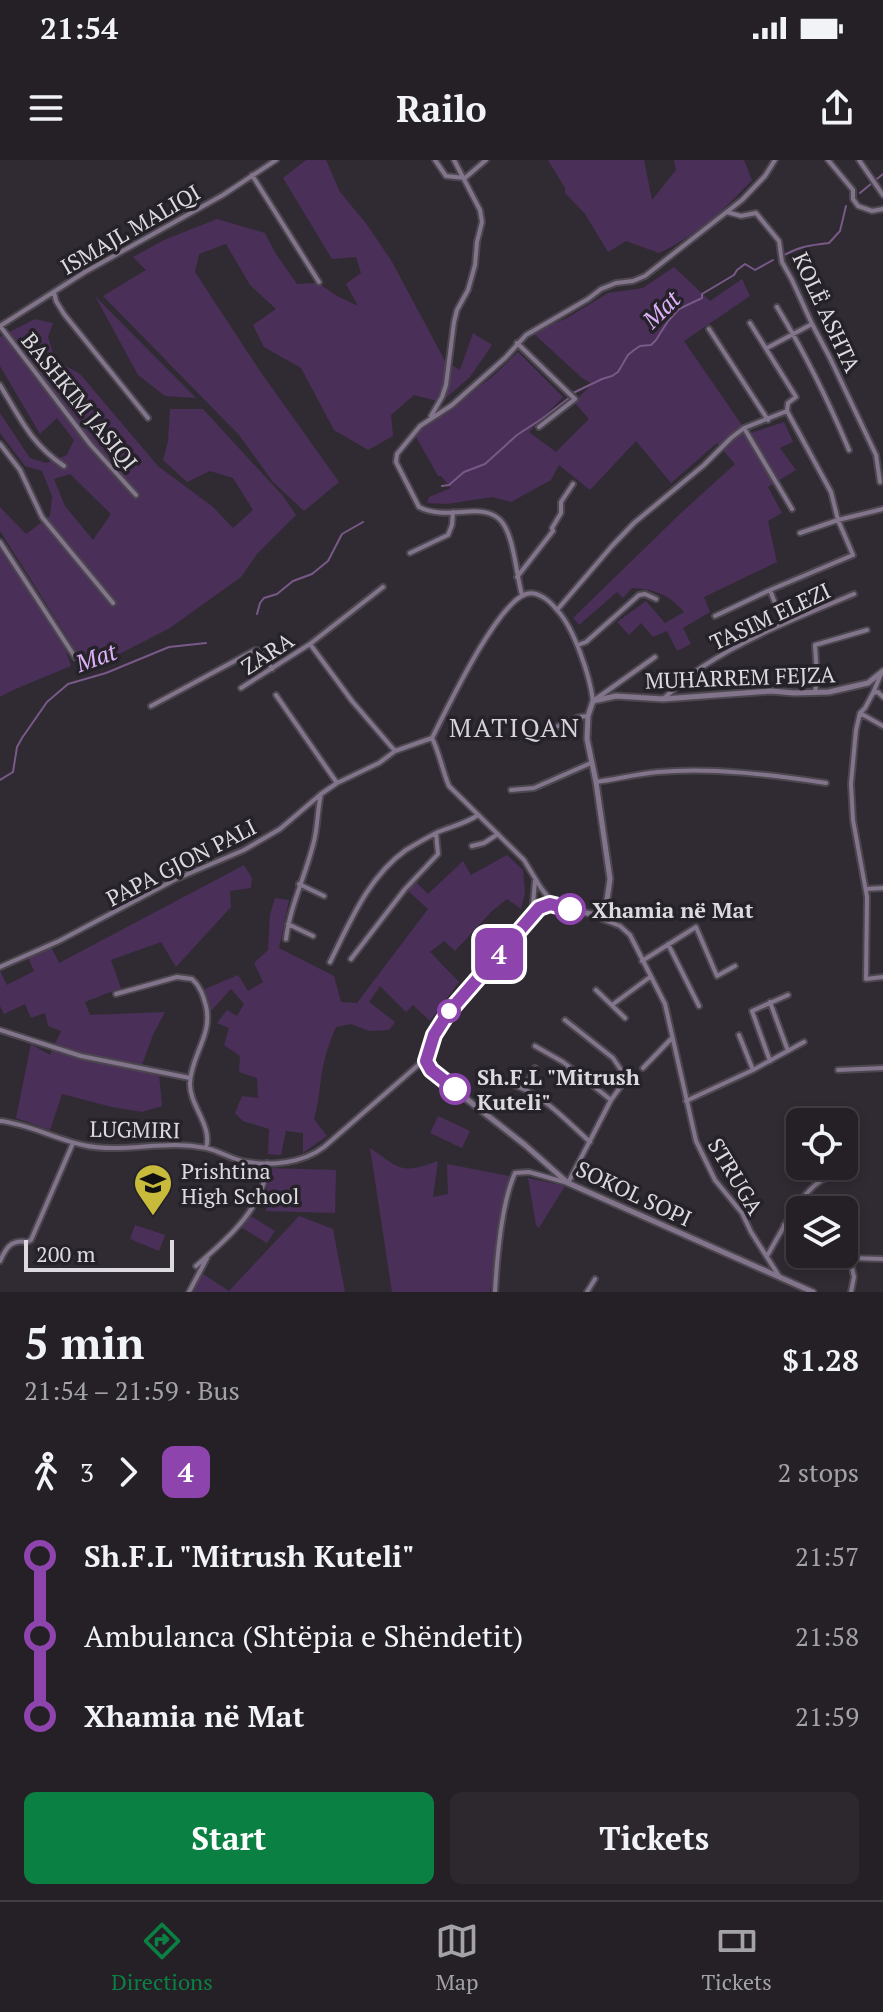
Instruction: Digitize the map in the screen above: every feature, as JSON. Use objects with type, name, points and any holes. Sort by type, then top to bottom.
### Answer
[{"type":"street","name":"ISMAJL MALIQI","points":[[0,326],[124,250],[223,195],[276,160]]},
{"type":"street","points":[[435,160],[446,176],[465,178],[486,160]]},
{"type":"street","points":[[430,418],[446,385],[454,322],[475,265],[482,222],[480,210],[454,160]]},
{"type":"street","points":[[522,596],[510,539],[500,519],[480,511],[425,510],[417,504],[396,457],[420,426],[452,405],[530,332],[601,289],[645,276],[727,212],[765,176],[775,160]]},
{"type":"street","points":[[828,160],[853,190],[853,199],[858,206],[872,211],[883,209]]},
{"type":"street","points":[[859,160],[883,195]]},
{"type":"street","points":[[252,175],[319,282]]},
{"type":"street","name":"KOLË ASHTA","points":[[727,212],[741,216],[756,213],[779,241],[782,262],[876,455],[880,482]]},
{"type":"street","points":[[54,292],[64,314],[148,418]]},
{"type":"street","points":[[777,307],[827,396],[849,450]]},
{"type":"street","points":[[715,616],[853,555],[838,520],[831,492],[787,411],[788,403],[796,397],[750,323]]},
{"type":"street","points":[[767,348],[812,324]]},
{"type":"street","name":"BASHKIM JASIQI","points":[[0,326],[90,444],[136,495]]},
{"type":"street","points":[[709,329],[768,420]]},
{"type":"street","points":[[517,343],[575,399],[539,427]]},
{"type":"street","points":[[0,385],[26,429],[46,454],[64,466]]},
{"type":"street","points":[[557,610],[634,523],[744,428],[787,411]]},
{"type":"street","points":[[744,428],[792,509]]},
{"type":"street","points":[[0,444],[20,470],[42,517],[113,603]]},
{"type":"street","points":[[876,455],[883,454]]},
{"type":"street","points":[[517,577],[553,531],[561,513],[561,502],[573,484]]},
{"type":"street","points":[[800,533],[883,509]]},
{"type":"street","points":[[410,553],[448,535],[453,512]]},
{"type":"street","points":[[0,542],[75,657]]},
{"type":"street","name":"ZARA","points":[[241,688],[310,644],[383,587]]},
{"type":"street","points":[[770,590],[783,624]]},
{"type":"street","points":[[426,1061],[434,1035],[448,1013],[532,915],[545,905],[587,914],[597,913],[608,896],[610,879],[587,739],[588,716],[593,701],[591,685],[565,620],[536,593],[527,593],[508,608],[467,668],[432,738],[441,755],[449,786],[524,860],[554,905]]},
{"type":"street","name":"TASIM ELEZI","points":[[663,699],[701,668],[735,647],[854,594]]},
{"type":"street","points":[[577,645],[586,642],[639,595],[656,599]]},
{"type":"street","points":[[815,693],[815,645],[867,630]]},
{"type":"street","points":[[310,644],[352,701],[395,751]]},
{"type":"street","points":[[151,706],[255,650],[261,651],[272,669]]},
{"type":"street","points":[[593,701],[655,657]]},
{"type":"street","points":[[882,672],[860,713],[851,784],[853,820],[868,908],[866,979],[883,977]]},
{"type":"street","name":"MUHARREM FEJZA","points":[[593,701],[616,696],[663,699],[771,691],[815,693],[868,683],[882,672]]},
{"type":"street","points":[[873,693],[878,692],[883,697]]},
{"type":"street","points":[[276,695],[337,783]]},
{"type":"street","points":[[860,713],[883,726]]},
{"type":"street","points":[[545,732],[588,716]]},
{"type":"street","name":"PAPA GJON PALI","points":[[0,967],[59,941],[176,879],[244,850],[280,829],[337,783],[379,763],[395,751],[432,738]]},
{"type":"street","points":[[511,790],[534,788],[591,763]]},
{"type":"street","points":[[596,782],[688,771],[826,783]]},
{"type":"street","points":[[286,939],[299,884],[314,844],[321,794]]},
{"type":"street","points":[[330,962],[359,904],[379,873],[405,851],[436,833],[478,815]]},
{"type":"street","points":[[351,959],[405,889],[438,854],[436,833]]},
{"type":"street","points":[[472,846],[498,834]]},
{"type":"street","points":[[532,915],[535,879]]},
{"type":"street","points":[[299,884],[324,896]]},
{"type":"street","points":[[866,889],[883,888]]},
{"type":"street","name":"STRUGA","points":[[597,913],[627,932],[665,1004],[696,1141],[720,1187],[742,1213],[779,1276]]},
{"type":"street","points":[[288,924],[313,936]]},
{"type":"street","points":[[642,961],[696,927],[717,976],[735,966]]},
{"type":"street","points":[[668,944],[699,1006]]},
{"type":"street","points":[[116,994],[177,977],[196,982],[204,998],[208,1024],[190,1078],[191,1092],[208,1137],[206,1148]]},
{"type":"street","points":[[612,1005],[650,977]]},
{"type":"street","points":[[596,990],[625,1018]]},
{"type":"street","points":[[770,1061],[752,1011],[788,995]]},
{"type":"street","points":[[770,1002],[788,1051]]},
{"type":"street","points":[[495,1292],[507,1199],[515,1173],[529,1172],[568,1183],[611,1100],[624,1082],[625,1076],[613,1058],[565,1020]]},
{"type":"street","points":[[0,1030],[81,1056],[190,1078]]},
{"type":"street","points":[[739,1035],[753,1070]]},
{"type":"street","points":[[643,1068],[672,1038]]},
{"type":"street","points":[[686,1101],[804,1042]]},
{"type":"street","points":[[535,1046],[563,1062],[611,1100]]},
{"type":"street","name":"LUGMIRI","points":[[0,1121],[73,1143],[103,1148],[176,1145],[206,1148],[246,1162],[300,1160],[316,1153],[408,1072],[426,1061]]},
{"type":"street","name":"SOKOL SOPI","points":[[426,1061],[445,1082],[568,1183],[813,1292]]},
{"type":"street","points":[[524,1088],[535,1068]]},
{"type":"street","points":[[838,1070],[883,1068]]},
{"type":"street","points":[[516,1086],[541,1100],[590,1142]]},
{"type":"street","points":[[0,1261],[11,1243],[31,1240],[73,1143]]},
{"type":"street","points":[[196,1266],[241,1223],[258,1198],[267,1163]]},
{"type":"street","points":[[767,1256],[784,1225],[820,1180]]},
{"type":"street","points":[[189,1292],[208,1256]]},
{"type":"street","points":[[858,1258],[883,1259]]},
{"type":"street","points":[[851,1292],[852,1268]]},
{"type":"street","points":[[587,1292],[595,1279]]},
{"type":"shaded area","points":[[306,160],[326,160],[340,192],[391,260],[445,361],[460,370],[473,333],[492,345],[470,377],[441,402],[414,395],[391,415],[393,436],[368,450],[334,430],[301,368],[264,347],[253,325],[276,309],[250,285],[226,244],[199,254],[195,272],[339,482],[304,511],[273,482],[239,435],[103,296],[146,270],[133,257],[164,240],[217,219],[265,233],[297,284],[318,283],[358,306],[346,284],[361,273],[356,257],[332,259],[283,178]]},
{"type":"shaded area","points":[[548,160],[644,160],[652,200],[676,170],[674,160],[744,160],[752,180],[709,221],[659,253],[626,241],[608,252],[585,214],[565,193]]},
{"type":"shaded area","points":[[674,267],[710,301],[742,279],[750,296],[684,341],[748,434],[784,422],[793,442],[780,448],[796,470],[768,487],[782,513],[768,521],[777,562],[704,597],[710,612],[683,628],[691,644],[677,651],[667,631],[653,637],[641,623],[629,635],[617,622],[646,601],[665,623],[684,612],[667,597],[654,592],[632,588],[623,598],[617,592],[579,625],[573,618],[735,464],[717,443],[671,483],[636,441],[590,490],[559,465],[551,480],[511,502],[492,497],[447,504],[427,503],[429,497],[451,488],[438,476],[415,435],[492,377],[518,352],[563,397],[529,432],[556,452],[589,419],[574,402],[592,384],[532,332],[567,318],[608,293],[643,288]]},
{"type":"shaded area","points":[[95,296],[196,398],[165,396],[138,375]]},
{"type":"shaded area","points":[[35,319],[53,323],[48,337],[55,360],[80,374],[158,466],[213,507],[233,528],[253,510],[233,478],[210,471],[187,482],[163,460],[170,409],[203,409],[283,496],[296,515],[257,554],[241,577],[170,628],[88,670],[0,531],[0,507],[26,534],[50,516],[52,496],[42,471],[25,466],[0,433],[0,413],[30,458],[46,463],[67,455],[74,440],[57,418],[40,434],[0,366],[0,337]],"holes":[[[70,474],[111,514],[93,540],[65,506],[54,479]]]},
{"type":"shaded area","points":[[0,544],[66,651],[71,666],[0,697]]},
{"type":"shaded area","points":[[507,855],[523,870],[525,893],[521,909],[507,899],[455,951],[444,941],[430,952],[459,982],[430,1021],[413,1005],[406,1012],[380,986],[369,1002],[395,1022],[389,1030],[369,1031],[351,1024],[336,1027],[325,1059],[314,1119],[327,1136],[303,1153],[303,1133],[286,1131],[281,1155],[268,1154],[269,1129],[243,1121],[235,1113],[242,1096],[258,1098],[257,1078],[239,1072],[240,1056],[224,1045],[229,1028],[217,1023],[227,1010],[237,1016],[244,1004],[231,989],[211,1011],[205,989],[238,975],[248,991],[263,982],[254,963],[268,950],[270,914],[275,898],[289,900],[279,948],[334,976],[341,1002],[357,1003],[428,909],[408,891],[415,881],[428,894],[463,861],[471,875]]},
{"type":"shaded area","points":[[244,865],[252,878],[251,888],[230,891],[231,907],[176,967],[161,942],[111,960],[121,988],[85,1002],[90,1015],[165,1012],[140,1070],[159,1074],[162,1106],[142,1112],[62,1094],[50,1130],[16,1118],[31,1044],[50,1055],[61,1031],[48,1026],[45,1013],[31,1018],[25,1004],[4,1014],[0,1006],[0,971],[7,985],[34,971],[28,957],[51,947],[59,963]]},
{"type":"shaded area","points":[[438,1116],[470,1131],[462,1148],[430,1133]]},
{"type":"shaded area","points":[[370,1148],[401,1168],[416,1168],[438,1161],[433,1197],[448,1194],[447,1164],[509,1176],[490,1292],[392,1292]]},
{"type":"shaded area","points":[[268,1168],[336,1170],[335,1213],[266,1211]]},
{"type":"shaded area","points":[[528,1178],[565,1186],[539,1228],[536,1225]]},
{"type":"shaded area","points":[[249,1215],[275,1231],[267,1243],[241,1227]]},
{"type":"shaded area","points":[[299,1216],[333,1229],[345,1292],[192,1292],[203,1274],[229,1291]]},
{"type":"shaded area","points":[[135,1225],[165,1235],[159,1251],[130,1239]]},
{"type":"waterway","name":"Mat","points":[[860,193],[883,174]]},
{"type":"waterway","name":"Mat","points":[[781,257],[804,247],[829,243],[840,231],[846,206]]},
{"type":"waterway","name":"Mat","points":[[573,393],[618,372],[628,355],[656,340],[679,309],[702,298],[702,294],[734,275],[745,264],[755,270],[773,260]]},
{"type":"waterway","name":"Mat","points":[[442,486],[449,485],[464,472],[485,464],[517,435],[569,398]]},
{"type":"waterway","name":"Mat","points":[[257,614],[264,598],[312,574],[328,561],[342,534],[363,522]]},
{"type":"waterway","name":"Mat","points":[[0,780],[13,772],[17,747],[47,702],[68,684],[106,673],[169,647],[206,643]]},
{"type":"bus line","name":"4","points":[[455,1089],[431,1070],[426,1061],[434,1035],[448,1013],[539,908],[550,904],[570,909]]},
{"type":"place","name":"Xhamia në Mat","points":[[570,909]]},
{"type":"place","name":"Sh.F.L \"Mitrush Kuteli\"","points":[[455,1089]]},
{"type":"place","name":"Prishtina High School","points":[[153,1217]]},
{"type":"district","name":"MATIQAN","points":[[515,727]]}]
